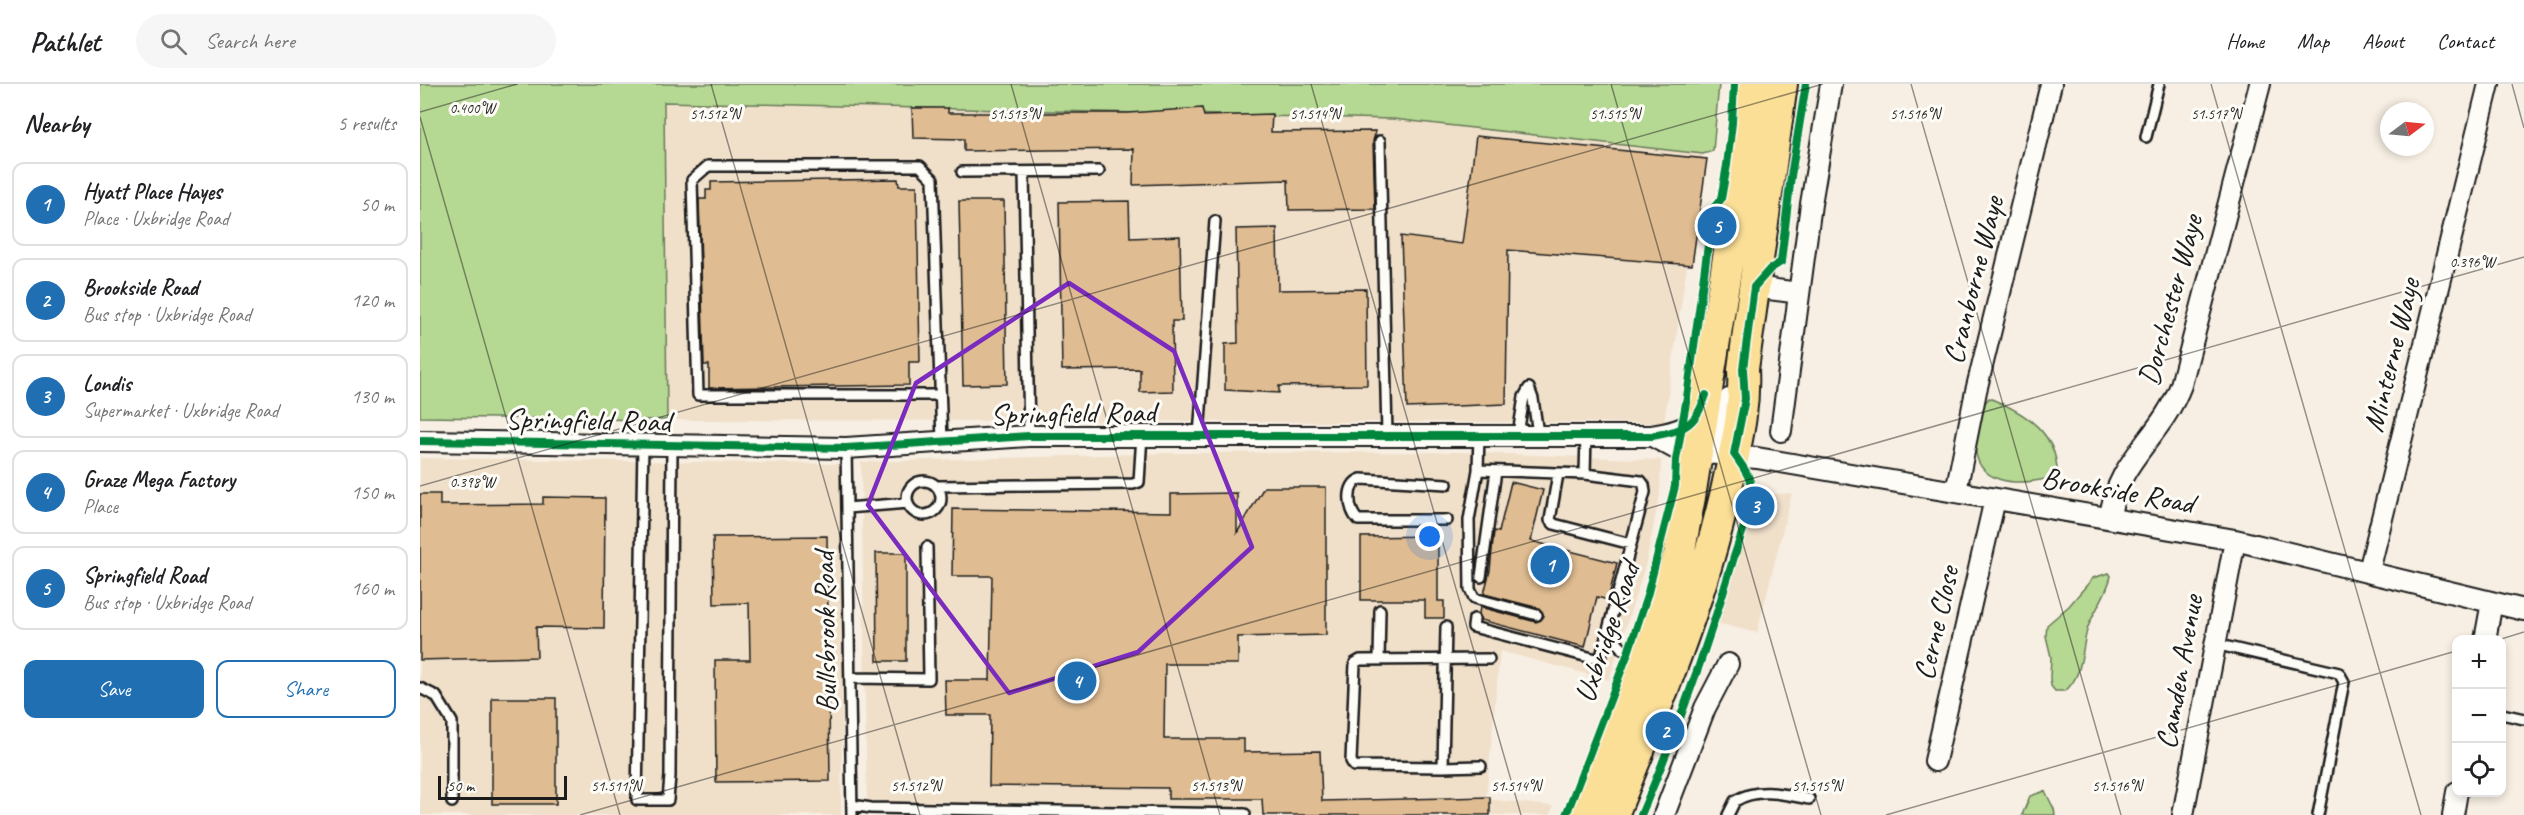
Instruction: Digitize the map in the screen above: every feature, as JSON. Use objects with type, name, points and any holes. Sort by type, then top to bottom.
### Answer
[{"type":"main road","name":"Uxbridge Road","points":[[1585,815],[1644,661],[1679,555],[1742,170],[1753,84]]},
{"type":"main road","points":[[1614,815],[1700,591],[1723,509],[1745,399],[1743,369],[1782,84]]},
{"type":"street","points":[[1781,431],[1799,293],[1831,84]]},
{"type":"street","name":"Cranborne Waye","points":[[1956,491],[1976,391],[2051,84]]},
{"type":"street","name":"Dorchester Waye","points":[[2110,518],[2115,492],[2124,471],[2164,421],[2181,385],[2260,84]]},
{"type":"street","name":"Minterne Waye","points":[[2369,571],[2489,84]]},
{"type":"street","points":[[1754,286],[1799,293]]},
{"type":"street","points":[[1697,453],[1712,442],[1723,428],[1727,416],[1730,388],[1743,369]]},
{"type":"street","name":"Springfield Road","points":[[420,441],[846,448],[1029,436],[1538,434],[1652,436],[1675,432],[1689,425],[1701,410],[1706,394]]},
{"type":"street","name":"Springfield Road","points":[[1652,436],[1672,448],[1697,453]]},
{"type":"street","name":"Brookside Road","points":[[1697,453],[1734,454],[2235,540],[2524,610]]},
{"type":"street","name":"Cerne Close","points":[[1935,761],[1995,499]]},
{"type":"street","name":"Camden Avenue","points":[[2183,815],[2235,540]]},
{"type":"street","points":[[2486,635],[2492,602]]},
{"type":"street","points":[[1664,815],[1704,708],[1728,664]]},
{"type":"street","points":[[2452,815],[2456,797]]},
{"type":"lane","points":[[2146,137],[2159,84]]},
{"type":"lane","points":[[1380,141],[1387,435]]},
{"type":"lane","points":[[940,395],[698,395],[692,180],[708,165],[920,166],[933,179],[942,441]]},
{"type":"lane","points":[[962,172],[1099,171]]},
{"type":"lane","points":[[1024,172],[1029,436]]},
{"type":"lane","points":[[1199,435],[1215,221]]},
{"type":"lane","points":[[1518,434],[1524,397],[1528,387],[1533,399],[1538,434]]},
{"type":"lane","points":[[936,486],[940,501],[930,513],[914,512],[908,503],[908,492],[915,483],[926,481],[936,486],[1133,484],[1139,482],[1141,475],[1142,435]]},
{"type":"lane","points":[[1479,435],[1478,470],[1469,520],[1470,589],[1474,598],[1537,615]]},
{"type":"lane","points":[[1585,474],[1586,435]]},
{"type":"lane","points":[[643,444],[637,800],[668,800],[672,445]]},
{"type":"lane","name":"Bullsbrook Road","points":[[846,448],[852,815]]},
{"type":"lane","points":[[1474,619],[1473,627],[1600,660],[1645,492],[1644,485],[1633,479],[1585,474],[1478,470]]},
{"type":"lane","points":[[1480,577],[1496,471]]},
{"type":"lane","points":[[1558,474],[1550,520],[1554,524],[1632,544]]},
{"type":"lane","points":[[1447,484],[1361,479],[1351,486],[1350,500],[1354,516],[1358,520],[1447,520]]},
{"type":"lane","points":[[847,508],[908,503]]},
{"type":"lane","points":[[850,678],[929,679],[927,547]]},
{"type":"lane","points":[[1379,660],[1380,610]]},
{"type":"lane","points":[[1443,767],[1446,627]]},
{"type":"lane","points":[[1609,628],[1622,649],[1644,661]]},
{"type":"lane","points":[[2215,644],[2339,673],[2343,677],[2344,682],[2318,815]]},
{"type":"lane","points":[[1481,766],[1354,766],[1351,761],[1353,670],[1355,663],[1360,660],[1489,659]]},
{"type":"lane","points":[[420,688],[436,696],[452,722],[452,802]]},
{"type":"lane","points":[[2506,715],[2524,719]]},
{"type":"lane","points":[[1728,815],[1735,801],[1753,794],[1779,794],[1809,799]]},
{"type":"lane","points":[[852,804],[883,808],[1245,814]]},
{"type":"highlighted area","points":[[1069,283],[1174,351],[1252,547],[1138,652],[1009,693],[868,505],[916,383]]},
{"type":"shaded area","points":[[664,102],[1394,119],[1703,154],[1664,423],[667,420]]},
{"type":"shaded area","points":[[1457,452],[1661,460],[1660,494],[1646,563],[1609,680],[1500,651],[1486,799],[1553,806],[1550,815],[867,815],[861,462],[1168,453]]},
{"type":"shaded area","points":[[420,458],[846,464],[841,815],[420,815]]},
{"type":"shaded area","points":[[1792,493],[1757,633],[1717,623],[1754,496]]},
{"type":"green space","points":[[420,84],[1719,84],[1713,151],[1703,154],[1393,119],[664,102],[667,420],[420,417]]},
{"type":"green space","points":[[1989,398],[2026,417],[2046,436],[2056,461],[2057,476],[2042,480],[2013,482],[1988,474],[1980,464],[1976,451],[1978,419]]},
{"type":"green space","points":[[2109,573],[2111,576],[2107,589],[2088,627],[2076,678],[2065,691],[2055,691],[2051,686],[2050,678],[2051,657],[2046,636],[2047,625],[2069,606],[2093,578]]},
{"type":"green space","points":[[2045,791],[2055,815],[2022,815],[2030,796]]},
{"type":"building","points":[[912,108],[948,108],[948,113],[1128,113],[1202,108],[1204,116],[1272,114],[1271,132],[1376,131],[1373,141],[1375,209],[1289,210],[1288,180],[1133,185],[1134,149],[964,151],[964,139],[913,138]]},
{"type":"building","points":[[1476,136],[1707,159],[1692,265],[1508,250],[1506,404],[1407,408],[1401,236],[1462,244]]},
{"type":"building","points":[[898,179],[899,186],[917,186],[920,362],[909,362],[909,385],[709,388],[709,365],[704,365],[699,199],[706,199],[706,190],[711,190],[711,182]]},
{"type":"building","points":[[959,201],[1004,201],[1007,384],[963,385]]},
{"type":"building","points":[[1129,201],[1130,238],[1180,236],[1182,321],[1172,321],[1173,391],[1140,392],[1140,369],[1062,370],[1059,202]]},
{"type":"building","points":[[1277,228],[1278,290],[1366,289],[1367,385],[1279,386],[1279,393],[1225,390],[1225,344],[1238,343],[1236,229]]},
{"type":"building","points":[[1511,482],[1543,490],[1531,541],[1617,563],[1608,600],[1597,597],[1585,647],[1481,620],[1480,607],[1536,622],[1544,616],[1539,608],[1484,594],[1490,570],[1494,531],[1499,532]]},
{"type":"building","points":[[1264,487],[1326,487],[1326,635],[1238,637],[1238,664],[1165,664],[1164,739],[1244,739],[1244,752],[1320,751],[1322,801],[1490,797],[1490,815],[1263,815],[1262,799],[1168,799],[1168,788],[989,786],[990,715],[946,715],[945,680],[990,680],[992,576],[952,576],[953,509],[1171,512],[1171,494],[1237,493],[1237,533]]},
{"type":"building","points":[[420,494],[440,494],[440,505],[543,504],[543,497],[605,498],[604,628],[536,627],[537,657],[420,660]]},
{"type":"building","points":[[827,536],[830,781],[716,782],[715,660],[750,660],[749,603],[714,604],[713,537]]},
{"type":"building","points":[[1438,536],[1438,601],[1444,601],[1444,618],[1425,618],[1425,600],[1361,600],[1361,537]]},
{"type":"building","points":[[876,553],[906,553],[906,661],[877,661]]},
{"type":"building","points":[[492,698],[556,698],[556,804],[492,804]]},
{"type":"cycle path","points":[[1566,815],[1628,653],[1647,596],[1675,486],[1676,460],[1713,209],[1721,199],[1727,165],[1734,84]]},
{"type":"cycle path","points":[[1781,262],[1791,176],[1806,84]]},
{"type":"cycle path","points":[[1641,815],[1667,752],[1714,623],[1748,512],[1751,486],[1734,454],[1745,399],[1743,369],[1754,287],[1770,269],[1781,262]]},
{"type":"cycle path","points":[[420,441],[846,448],[1029,436],[1652,436],[1672,432],[1687,425],[1697,414],[1706,395]]},
{"type":"place","name":"Springfield Road","points":[[1717,226]]},
{"type":"place","name":"Londis","points":[[1755,506]]},
{"type":"place","name":"Hyatt Place Hayes","points":[[1550,565]]},
{"type":"place","name":"Graze Mega Factory","points":[[1077,681]]},
{"type":"place","name":"Brookside Road","points":[[1665,731]]}]
